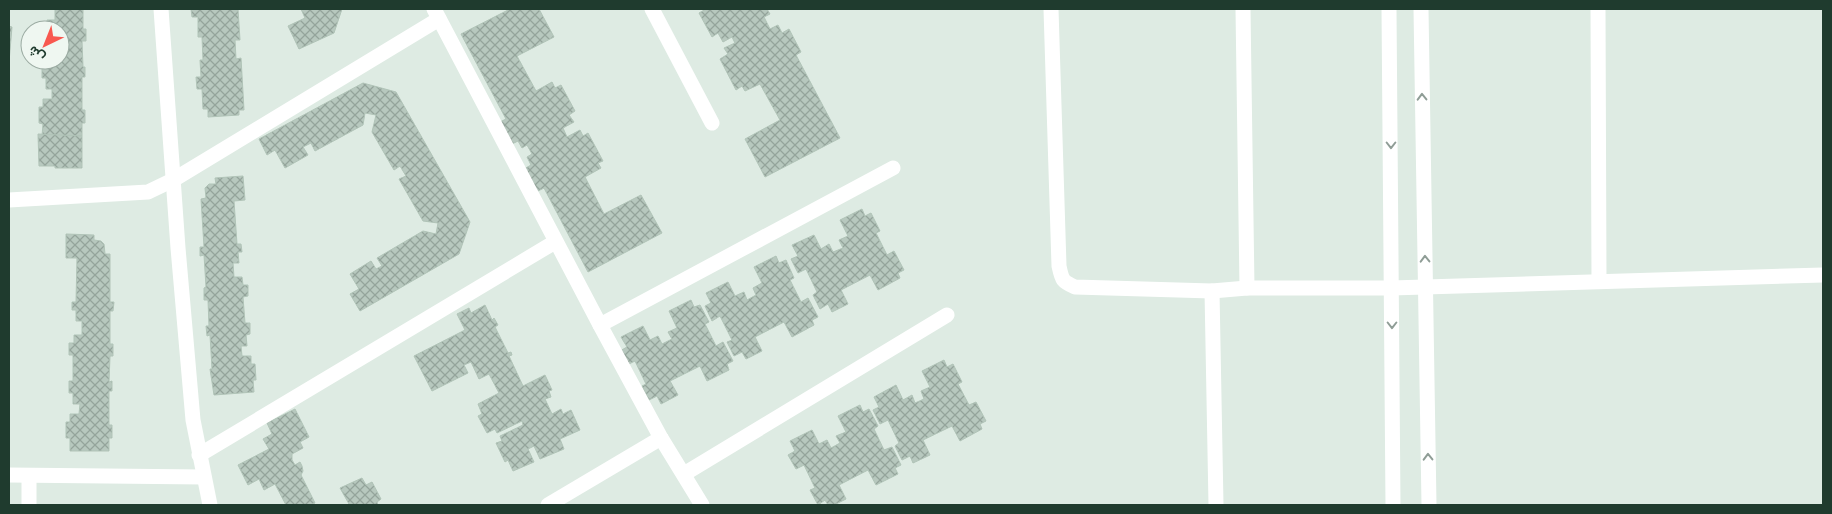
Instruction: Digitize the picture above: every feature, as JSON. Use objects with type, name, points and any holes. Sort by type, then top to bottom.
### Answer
[{"type":"street","points":[[162,9],[173,180],[193,420],[210,505]]},
{"type":"street","points":[[652,9],[712,123]]},
{"type":"street","points":[[1051,9],[1059,266],[1065,282],[1075,287],[1212,291],[1247,288],[1392,288],[1823,275]]},
{"type":"street","points":[[1243,9],[1247,288]]},
{"type":"street","points":[[1389,9],[1393,505]]},
{"type":"street","points":[[1421,9],[1429,505]]},
{"type":"street","points":[[1598,9],[1600,281]]},
{"type":"street","points":[[9,200],[148,192],[173,180],[437,14],[555,242],[661,438],[702,505]]},
{"type":"street","points":[[600,325],[893,168]]},
{"type":"street","points":[[199,455],[555,242]]},
{"type":"street","points":[[1212,291],[1216,505]]},
{"type":"street","points":[[684,474],[947,316]]},
{"type":"street","points":[[548,505],[661,438]]},
{"type":"street","points":[[9,475],[204,477]]},
{"type":"street","points":[[29,476],[29,505]]},
{"type":"building","points":[[55,9],[83,9],[83,29],[86,29],[86,41],[82,41],[85,77],[82,77],[82,110],[85,110],[85,123],[82,123],[82,136],[42,136],[43,124],[39,123],[39,107],[43,107],[43,99],[52,99],[52,89],[46,89],[46,78],[42,78],[42,70],[70,70],[70,20],[55,20]]},
{"type":"building","points":[[191,9],[238,9],[240,40],[235,40],[236,59],[241,58],[244,110],[239,110],[239,115],[208,117],[208,109],[203,109],[202,89],[197,89],[196,77],[201,77],[200,60],[203,60],[202,37],[198,37],[198,17],[192,17]]},
{"type":"building","points":[[301,9],[342,9],[334,33],[299,49],[288,26],[305,18]]},
{"type":"building","points":[[510,9],[539,9],[554,37],[517,56],[536,91],[552,82],[555,88],[561,85],[575,111],[569,115],[574,122],[563,128],[567,137],[580,130],[583,136],[588,133],[603,161],[598,163],[601,168],[585,177],[604,214],[641,195],[662,233],[588,272],[544,188],[536,192],[524,169],[531,165],[527,157],[532,154],[527,145],[522,148],[518,141],[510,145],[498,123],[506,119],[461,34]]},
{"type":"building","points":[[706,9],[767,9],[770,14],[764,17],[770,29],[778,25],[782,33],[789,29],[801,52],[796,55],[840,138],[765,177],[745,139],[780,120],[760,84],[745,91],[742,86],[736,90],[720,59],[728,54],[724,48],[735,43],[732,37],[723,42],[718,33],[712,37],[699,13]]},
{"type":"building","points":[[9,26],[12,27],[9,62]]},
{"type":"building","points":[[363,83],[396,92],[470,222],[459,254],[360,311],[350,294],[359,289],[350,274],[371,261],[376,269],[382,266],[377,258],[423,231],[436,234],[438,223],[423,221],[399,179],[406,176],[400,166],[394,170],[372,132],[376,115],[365,113],[363,125],[315,151],[311,143],[303,147],[308,155],[285,168],[275,150],[267,155],[259,139]]},
{"type":"building","points":[[38,134],[82,136],[82,168],[39,166]]},
{"type":"building","points":[[243,176],[245,200],[234,201],[237,244],[241,244],[242,252],[238,252],[239,263],[233,263],[234,277],[242,277],[243,285],[248,285],[248,296],[243,297],[245,323],[250,323],[250,334],[246,335],[247,346],[241,346],[242,356],[251,356],[251,364],[255,364],[256,380],[253,380],[254,392],[214,395],[210,369],[212,369],[210,335],[207,336],[206,326],[209,326],[208,300],[204,300],[204,288],[206,287],[204,255],[200,256],[200,247],[204,247],[201,199],[206,198],[205,188],[209,184],[216,184],[215,178]]},
{"type":"building","points":[[862,209],[865,216],[871,213],[880,231],[876,233],[887,255],[894,251],[904,270],[898,273],[900,278],[878,290],[870,275],[841,290],[848,304],[832,312],[828,304],[820,309],[813,295],[817,292],[806,269],[798,273],[791,259],[798,256],[792,245],[814,235],[821,249],[829,244],[833,252],[843,248],[839,240],[848,236],[840,220]]},
{"type":"building","points":[[66,234],[94,235],[94,240],[101,241],[104,244],[105,254],[110,254],[110,302],[114,302],[113,311],[110,311],[110,344],[113,344],[113,356],[110,356],[109,382],[112,381],[112,391],[109,391],[109,425],[112,425],[112,438],[109,438],[109,451],[70,451],[70,438],[66,438],[66,422],[70,422],[70,414],[79,414],[80,404],[73,404],[73,393],[69,393],[69,381],[73,381],[73,355],[69,355],[69,343],[74,343],[74,335],[82,335],[82,321],[76,321],[76,310],[72,310],[72,302],[76,302],[77,258],[66,258]]},
{"type":"building","points":[[776,256],[779,263],[786,260],[794,278],[790,280],[801,302],[808,298],[818,317],[812,320],[814,325],[792,337],[784,322],[755,337],[762,351],[746,359],[742,352],[734,356],[727,342],[732,340],[720,316],[712,321],[705,306],[711,303],[706,293],[728,282],[735,296],[744,292],[747,300],[756,295],[753,288],[762,283],[754,267]]},
{"type":"building","points":[[691,300],[694,307],[700,305],[709,322],[705,324],[716,346],[723,342],[733,361],[727,364],[729,370],[707,381],[700,366],[670,381],[678,395],[661,404],[657,396],[649,400],[642,386],[646,384],[635,361],[627,365],[620,351],[627,347],[621,337],[643,326],[650,340],[658,336],[662,344],[672,339],[668,332],[677,328],[669,311]]},
{"type":"building","points":[[485,305],[492,320],[494,318],[498,325],[495,327],[508,353],[511,352],[512,355],[509,356],[523,386],[545,375],[552,390],[549,391],[551,397],[545,399],[552,414],[561,409],[563,414],[571,410],[580,430],[560,439],[564,449],[540,459],[534,446],[528,449],[534,462],[513,471],[508,460],[505,462],[496,443],[502,441],[500,436],[523,425],[522,421],[497,433],[495,429],[487,433],[478,416],[482,414],[478,404],[499,393],[489,374],[479,379],[471,362],[464,365],[468,373],[432,391],[414,356],[465,330],[457,314],[469,308],[471,313]]},
{"type":"building","points":[[944,360],[947,367],[953,364],[962,382],[958,384],[969,405],[976,402],[986,421],[980,424],[982,429],[960,441],[952,426],[923,440],[930,455],[913,463],[910,456],[902,460],[895,446],[899,443],[888,420],[880,424],[873,410],[879,407],[874,397],[896,385],[903,400],[912,395],[915,403],[924,399],[921,391],[930,387],[922,371]]},
{"type":"building","points":[[860,405],[863,412],[869,409],[878,426],[874,429],[884,450],[892,447],[901,465],[895,468],[898,474],[876,485],[868,470],[839,485],[846,499],[834,505],[828,505],[825,500],[818,505],[810,490],[815,488],[804,465],[796,469],[788,455],[795,451],[790,441],[812,430],[819,444],[827,440],[831,448],[840,443],[836,436],[846,432],[838,416]]},
{"type":"building","points":[[295,409],[309,437],[300,442],[303,448],[292,454],[292,460],[295,465],[300,462],[302,466],[303,471],[301,475],[315,503],[310,505],[286,505],[275,484],[264,490],[259,479],[248,485],[238,465],[269,449],[263,439],[272,434],[267,423]]},
{"type":"building","points":[[362,478],[366,485],[372,482],[381,499],[377,502],[378,505],[347,505],[349,504],[340,488]]}]
